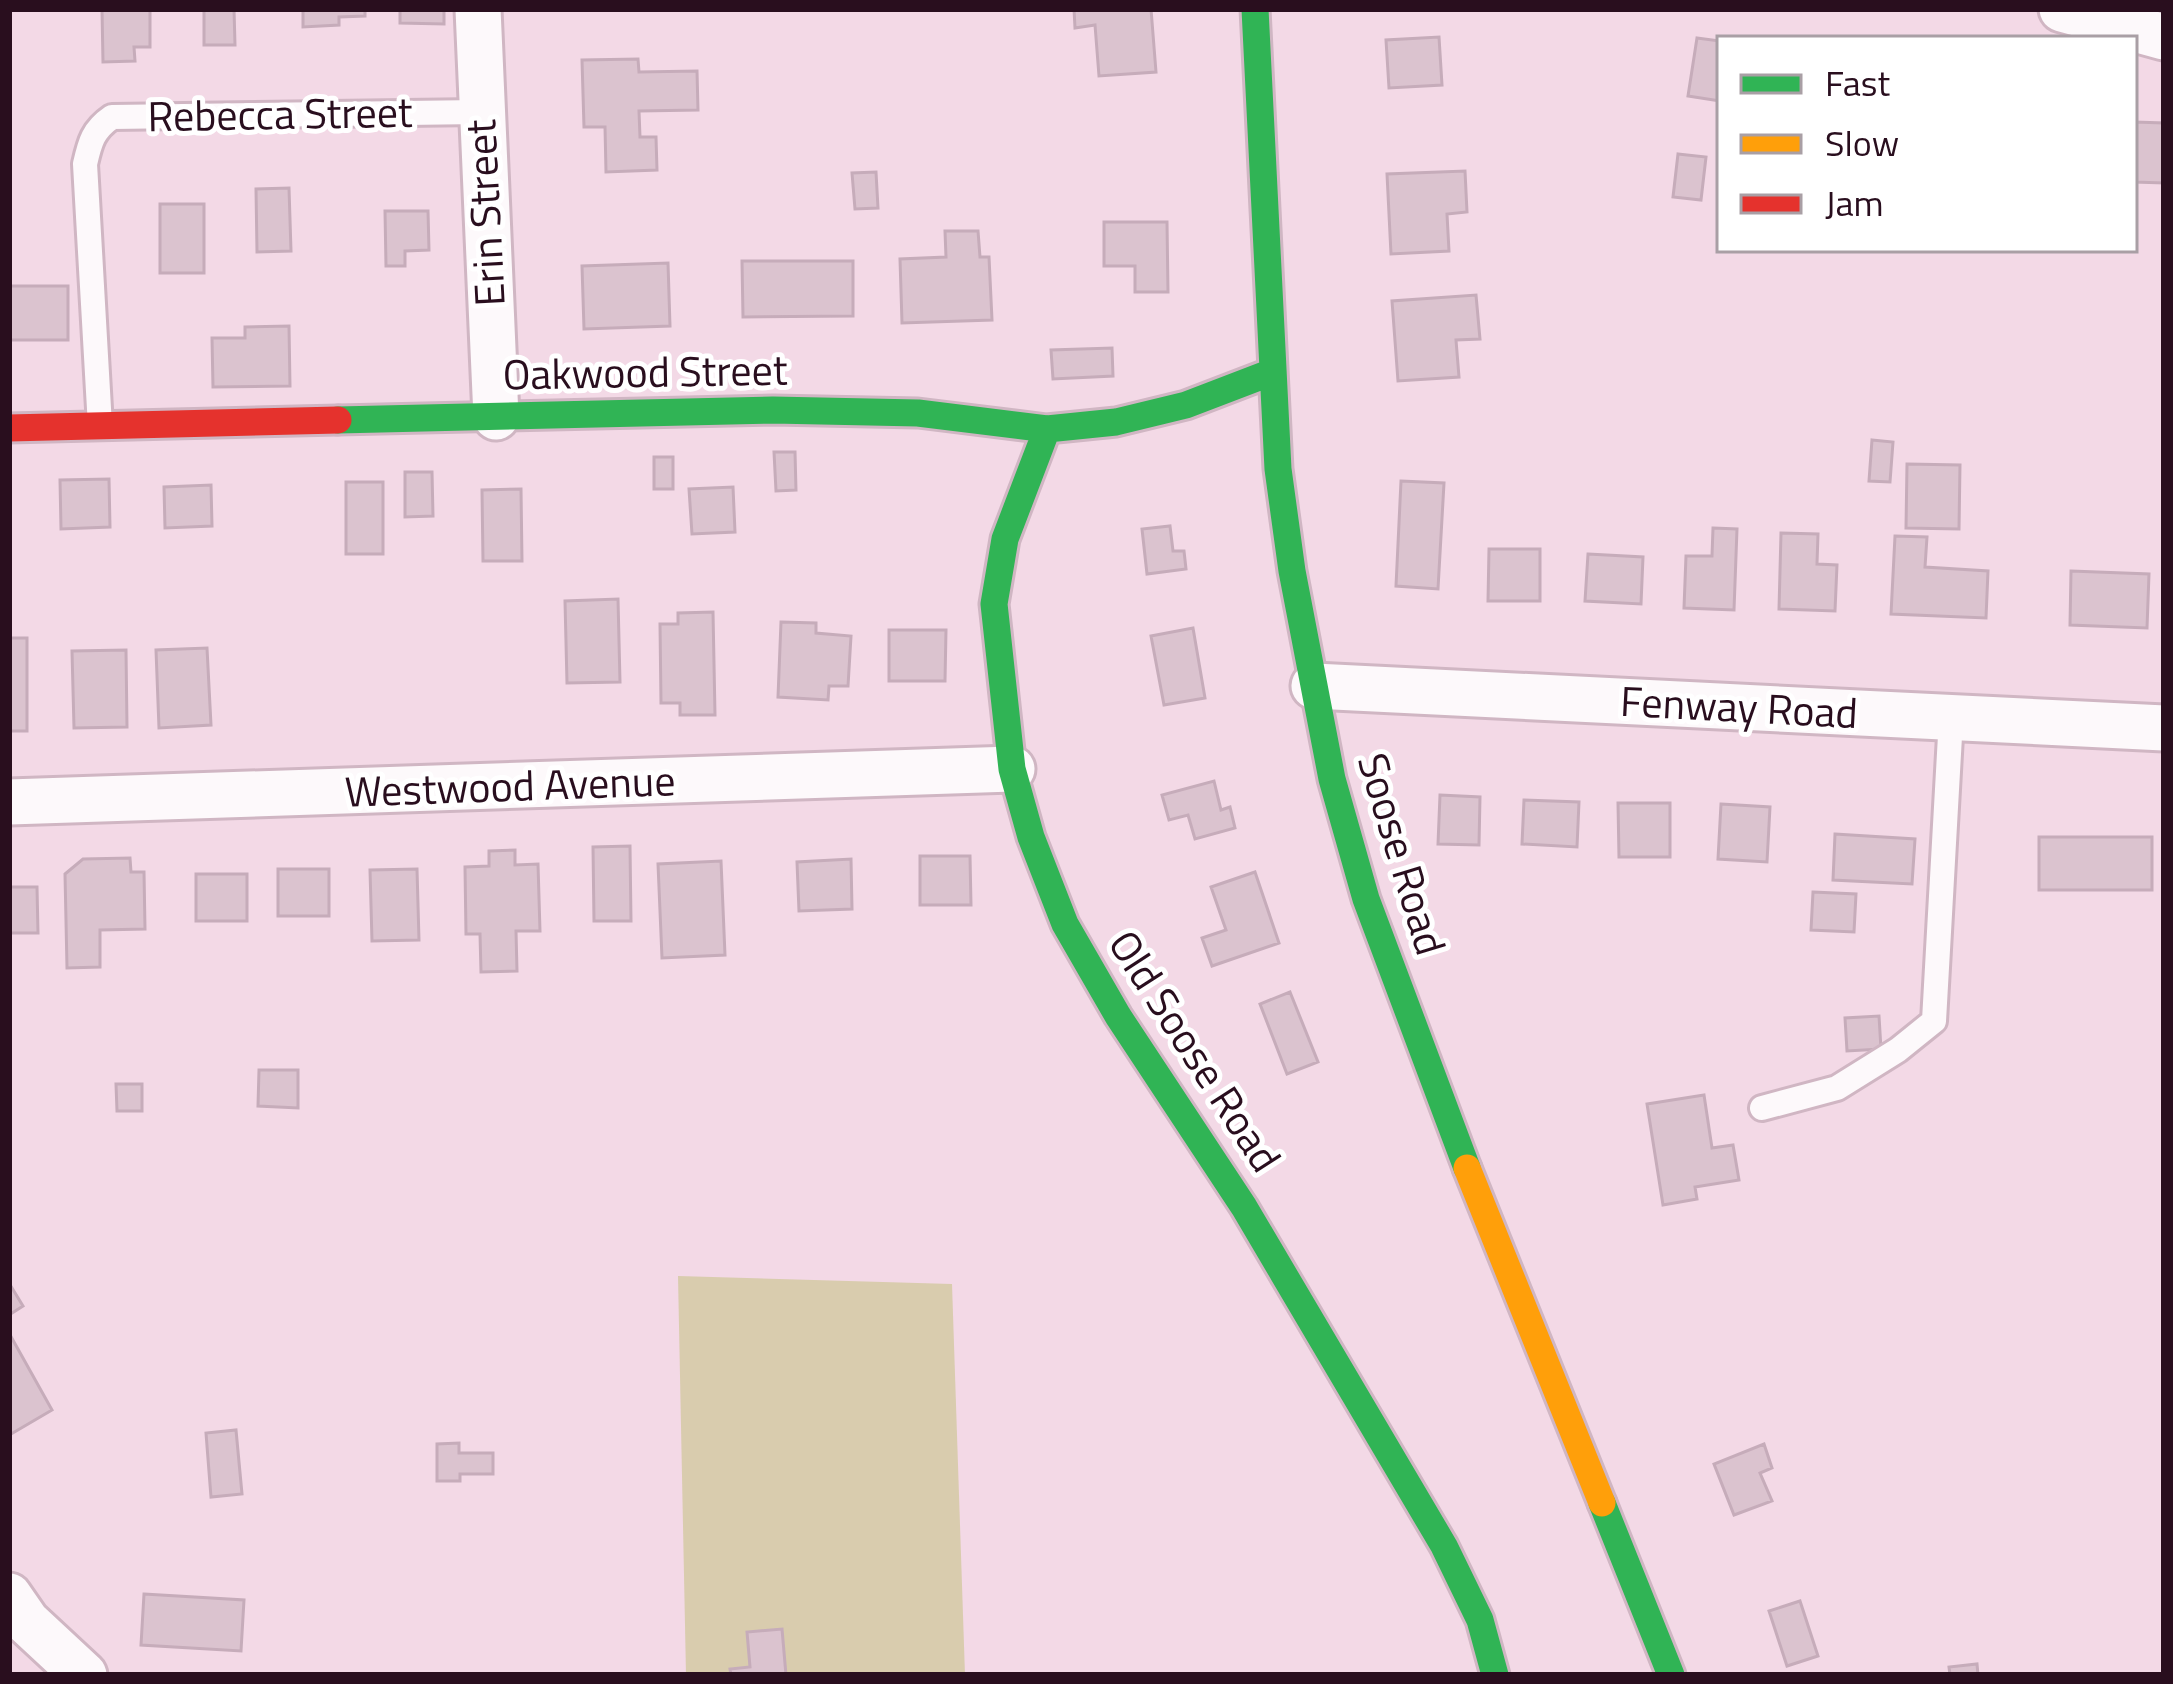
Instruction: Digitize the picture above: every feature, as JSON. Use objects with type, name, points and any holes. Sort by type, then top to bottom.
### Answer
[{"type":"street","name":"Erin Street","points":[[478,9],[496,417]]},
{"type":"street","name":"Soose Road","points":[[1256,9],[1278,469],[1332,779],[1366,899],[1509,1277],[1671,1675]]},
{"type":"street","points":[[2062,9],[2164,37]]},
{"type":"street","name":"Oakwood Street","points":[[9,428],[773,410],[918,413],[1046,429],[1116,422],[1186,405],[1272,372]]},
{"type":"street","name":"Old Soose Road","points":[[1046,429],[1005,539],[994,604],[1012,769],[1031,837],[1065,924],[1118,1016],[1244,1207],[1408,1480],[1480,1620],[1496,1675]]},
{"type":"street","name":"Fenway Road","points":[[1314,686],[2164,728]]},
{"type":"street","name":"Westwood Avenue","points":[[9,802],[1012,769]]},
{"type":"street","points":[[9,1596],[27,1622],[84,1675]]},
{"type":"lane","name":"Rebecca Street","points":[[100,426],[86,164],[98,126],[112,117],[480,112]]},
{"type":"lane","points":[[1762,1108],[1837,1088],[1898,1051],[1934,1021],[1951,718]]},
{"type":"shaded area","points":[[678,1276],[952,1284],[965,1675],[686,1675]]},
{"type":"building","points":[[102,9],[150,9],[150,47],[134,47],[135,61],[103,62]]},
{"type":"building","points":[[204,9],[234,9],[235,45],[204,45]]},
{"type":"building","points":[[303,9],[365,9],[365,16],[339,17],[339,25],[303,27]]},
{"type":"building","points":[[400,9],[444,9],[444,24],[400,23]]},
{"type":"building","points":[[1074,9],[1151,9],[1156,72],[1099,76],[1095,25],[1075,28]]},
{"type":"building","points":[[1439,37],[1442,85],[1389,88],[1386,40]]},
{"type":"building","points":[[1697,38],[1717,41],[1717,101],[1688,96]]},
{"type":"building","points":[[638,59],[639,72],[697,71],[698,110],[639,111],[640,137],[656,137],[657,170],[606,172],[605,127],[584,127],[582,60]]},
{"type":"building","points":[[2137,122],[2164,123],[2164,183],[2137,182]]},
{"type":"building","points":[[1678,154],[1706,157],[1701,200],[1673,197]]},
{"type":"building","points":[[1465,171],[1467,212],[1447,214],[1449,251],[1391,254],[1387,174]]},
{"type":"building","points":[[876,172],[878,208],[855,209],[852,173]]},
{"type":"building","points":[[289,188],[291,251],[257,252],[256,189]]},
{"type":"building","points":[[160,204],[204,204],[204,273],[160,273]]},
{"type":"building","points":[[385,211],[428,211],[429,250],[405,251],[405,266],[386,266]]},
{"type":"building","points":[[1104,222],[1167,222],[1168,292],[1135,292],[1135,266],[1104,266]]},
{"type":"building","points":[[945,231],[978,231],[980,257],[989,257],[992,320],[902,323],[900,259],[946,257]]},
{"type":"building","points":[[742,261],[853,261],[853,316],[743,317]]},
{"type":"building","points":[[668,263],[670,326],[584,329],[582,266]]},
{"type":"building","points":[[9,286],[68,286],[68,340],[9,340]]},
{"type":"building","points":[[1476,295],[1480,339],[1456,340],[1459,377],[1398,381],[1392,301]]},
{"type":"building","points":[[289,326],[290,386],[213,387],[212,338],[245,338],[245,327]]},
{"type":"building","points":[[1112,348],[1113,376],[1053,379],[1051,350]]},
{"type":"building","points":[[1872,440],[1893,442],[1890,482],[1869,481]]},
{"type":"building","points":[[774,452],[795,452],[796,490],[776,491]]},
{"type":"building","points":[[654,457],[673,457],[673,489],[654,489]]},
{"type":"building","points":[[1907,464],[1960,465],[1959,529],[1906,528]]},
{"type":"building","points":[[405,472],[432,472],[433,516],[405,517]]},
{"type":"building","points":[[109,479],[110,527],[61,529],[60,480]]},
{"type":"building","points":[[1401,481],[1444,483],[1438,589],[1396,586]]},
{"type":"building","points":[[346,482],[383,482],[383,554],[346,554]]},
{"type":"building","points":[[211,485],[212,526],[165,528],[164,487]]},
{"type":"building","points":[[733,487],[735,532],[692,534],[689,489]]},
{"type":"building","points":[[521,489],[522,561],[483,561],[482,490]]},
{"type":"building","points":[[1170,526],[1173,551],[1184,551],[1186,569],[1147,574],[1142,529]]},
{"type":"building","points":[[1713,528],[1737,529],[1734,610],[1684,608],[1686,556],[1712,556]]},
{"type":"building","points":[[1781,533],[1818,534],[1817,564],[1837,565],[1835,611],[1779,609]]},
{"type":"building","points":[[1895,536],[1927,537],[1925,567],[1988,571],[1986,618],[1891,614]]},
{"type":"building","points":[[1489,549],[1540,549],[1540,601],[1488,601]]},
{"type":"building","points":[[1588,554],[1643,557],[1641,604],[1585,601]]},
{"type":"building","points":[[2071,571],[2149,574],[2147,628],[2070,625]]},
{"type":"building","points":[[618,599],[620,682],[567,683],[565,601]]},
{"type":"building","points":[[713,612],[715,715],[680,715],[680,703],[661,703],[660,624],[678,624],[678,613]]},
{"type":"building","points":[[781,622],[816,623],[816,633],[851,636],[848,686],[829,686],[828,700],[778,697]]},
{"type":"building","points":[[1193,628],[1205,698],[1164,705],[1151,636]]},
{"type":"building","points":[[889,630],[946,630],[945,681],[889,681]]},
{"type":"building","points":[[9,638],[27,638],[27,731],[9,731]]},
{"type":"building","points":[[207,648],[211,725],[159,728],[156,650]]},
{"type":"building","points":[[126,650],[127,727],[74,728],[72,651]]},
{"type":"building","points":[[1214,781],[1221,810],[1230,807],[1235,828],[1195,839],[1188,815],[1169,820],[1162,795]]},
{"type":"building","points":[[1440,795],[1480,797],[1479,845],[1438,844]]},
{"type":"building","points":[[1524,800],[1579,802],[1577,847],[1522,844]]},
{"type":"building","points":[[1618,803],[1670,803],[1670,857],[1619,857]]},
{"type":"building","points":[[1721,804],[1770,807],[1767,862],[1718,859]]},
{"type":"building","points":[[1835,834],[1915,839],[1912,884],[1833,880]]},
{"type":"building","points":[[2039,837],[2152,837],[2152,890],[2039,890]]},
{"type":"building","points":[[630,846],[631,921],[594,921],[593,847]]},
{"type":"building","points":[[515,850],[515,865],[538,864],[540,931],[516,931],[517,971],[481,972],[480,934],[466,934],[465,867],[489,866],[489,851]]},
{"type":"building","points":[[920,856],[970,856],[971,905],[920,905]]},
{"type":"building","points":[[130,858],[131,872],[144,872],[145,929],[100,930],[100,967],[67,968],[65,874],[83,859]]},
{"type":"building","points":[[851,859],[852,909],[799,911],[797,862]]},
{"type":"building","points":[[721,861],[725,955],[662,958],[658,864]]},
{"type":"building","points":[[278,869],[329,869],[329,916],[278,916]]},
{"type":"building","points":[[417,869],[419,940],[372,941],[370,870]]},
{"type":"building","points":[[1255,872],[1279,943],[1212,966],[1202,938],[1226,930],[1211,887]]},
{"type":"building","points":[[196,874],[247,874],[247,921],[196,921]]},
{"type":"building","points":[[9,887],[37,887],[38,933],[9,933]]},
{"type":"building","points":[[1813,892],[1856,894],[1854,932],[1811,930]]},
{"type":"building","points":[[1290,992],[1318,1062],[1287,1074],[1260,1004]]},
{"type":"building","points":[[1879,1016],[1881,1049],[1847,1051],[1845,1018]]},
{"type":"building","points":[[259,1070],[298,1070],[298,1108],[258,1106]]},
{"type":"building","points":[[116,1084],[142,1084],[142,1111],[117,1111]]},
{"type":"building","points":[[1704,1095],[1712,1148],[1733,1145],[1739,1180],[1695,1187],[1697,1199],[1663,1205],[1647,1104]]},
{"type":"building","points":[[9,1283],[23,1306],[9,1315]]},
{"type":"building","points":[[9,1333],[52,1410],[11,1434],[9,1431]]},
{"type":"building","points":[[236,1430],[242,1494],[211,1497],[206,1433]]},
{"type":"building","points":[[459,1443],[459,1453],[493,1453],[493,1474],[460,1474],[460,1481],[437,1481],[437,1444]]},
{"type":"building","points":[[1764,1444],[1772,1468],[1760,1473],[1772,1501],[1734,1515],[1714,1464]]},
{"type":"building","points":[[144,1594],[244,1600],[241,1651],[141,1645]]},
{"type":"building","points":[[1800,1601],[1818,1656],[1787,1666],[1769,1611]]},
{"type":"building","points":[[782,1629],[786,1675],[731,1675],[730,1669],[750,1667],[747,1632]]},
{"type":"building","points":[[1977,1664],[1978,1675],[1950,1675],[1949,1667]]},
{"type":"traffic: fast","points":[[1255,9],[1278,469],[1292,571],[1332,779],[1366,899],[1467,1168]]},
{"type":"traffic: fast","points":[[338,420],[773,410],[918,413],[1047,429],[1116,422],[1186,405],[1272,372]]},
{"type":"traffic: fast","points":[[1047,429],[1005,539],[994,604],[1012,769],[1031,837],[1065,924],[1118,1016],[1244,1207],[1444,1546],[1480,1620],[1495,1675]]},
{"type":"traffic: fast","points":[[1602,1503],[1671,1675]]},
{"type":"traffic: slow","points":[[1467,1168],[1602,1503]]},
{"type":"traffic: jam","points":[[9,428],[338,420]]}]
